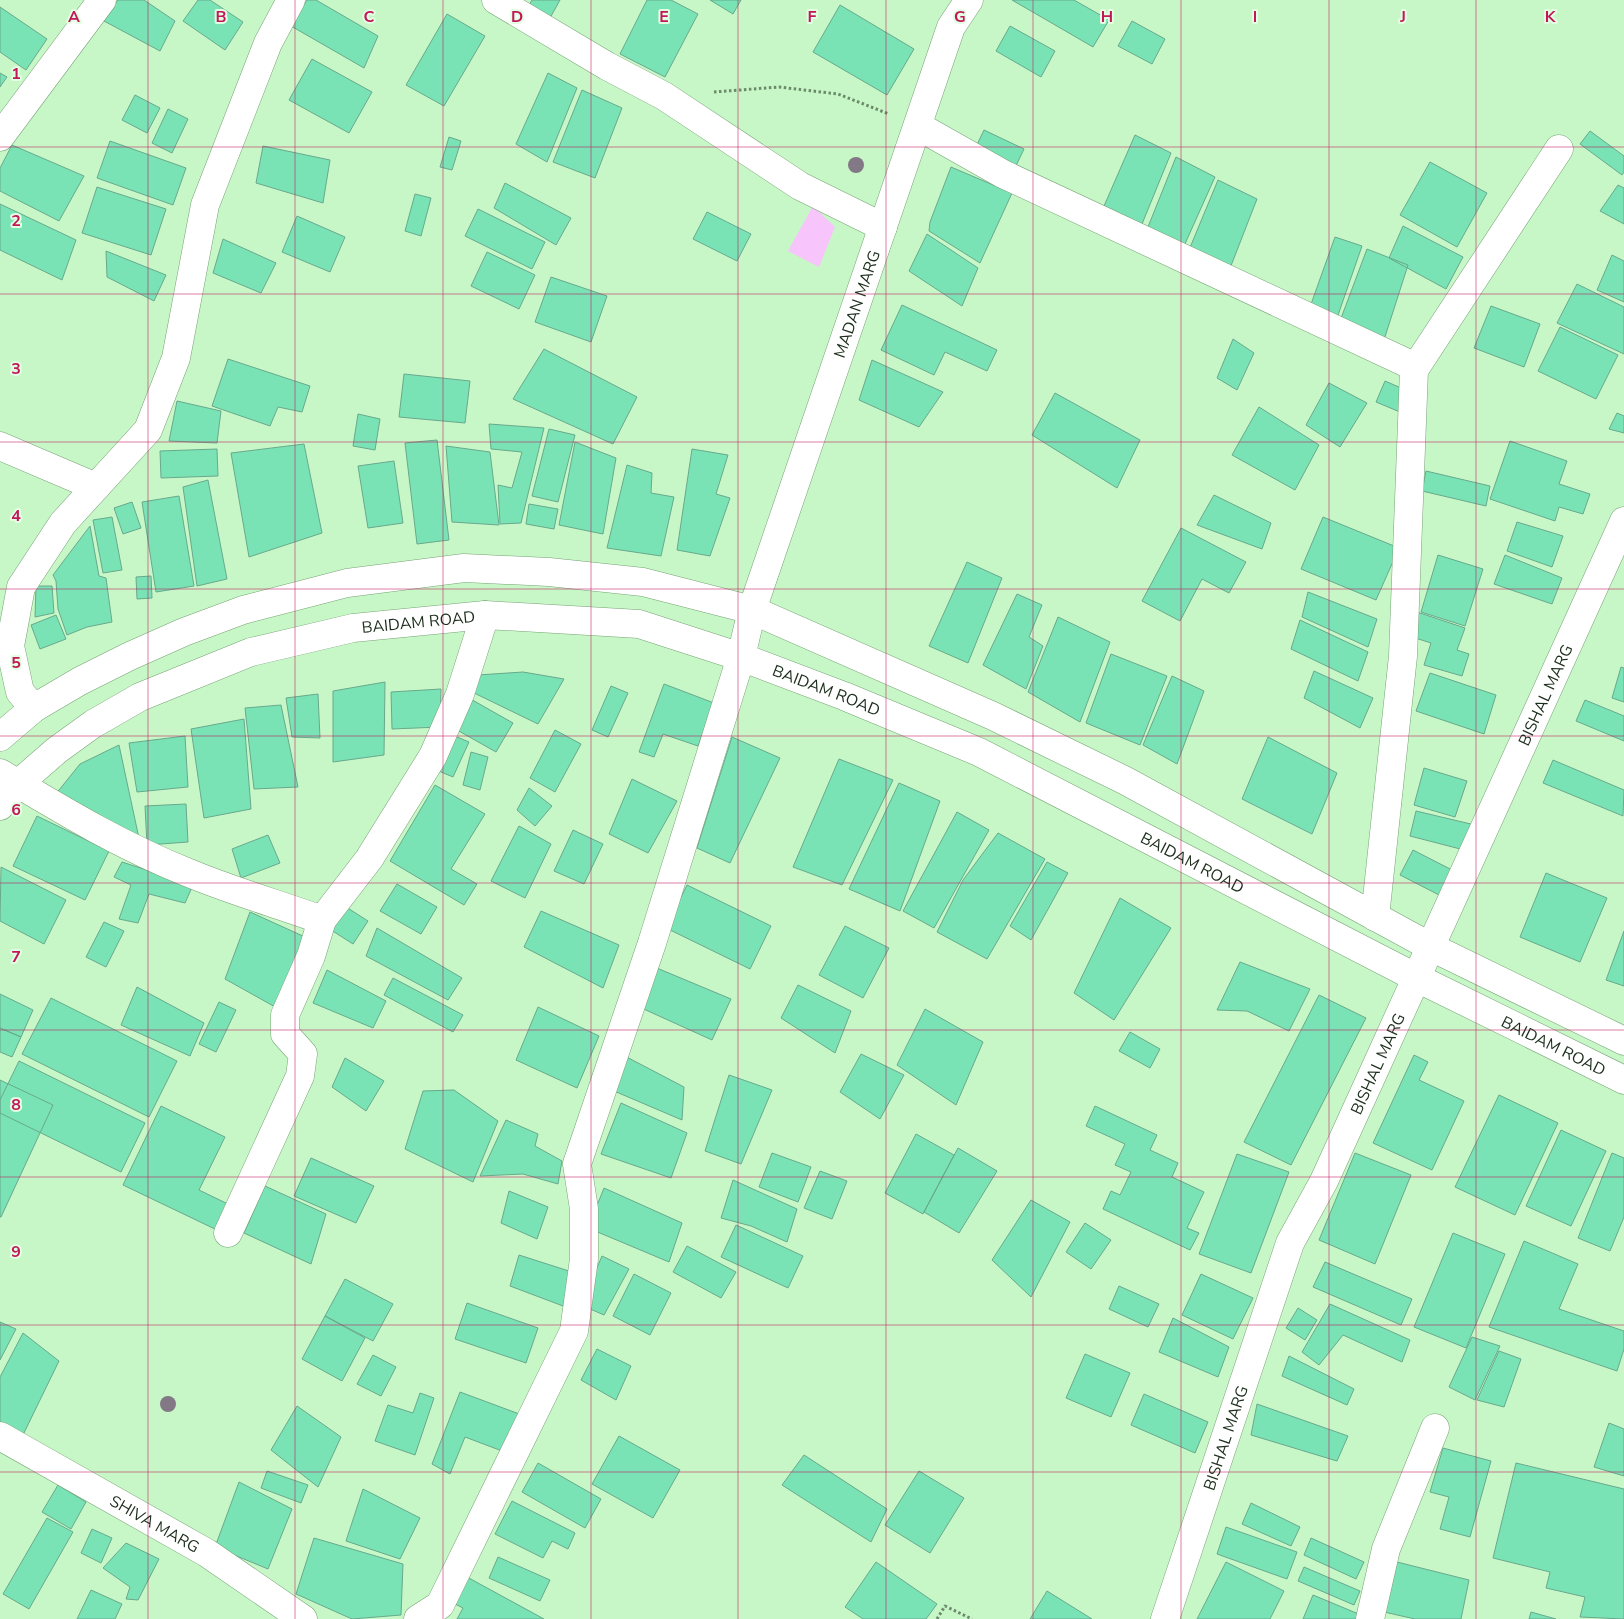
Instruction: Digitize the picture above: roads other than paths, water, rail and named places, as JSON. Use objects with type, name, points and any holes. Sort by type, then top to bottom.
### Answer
[{"type":"street","points":[[0,137],[102,0]]},
{"type":"street","points":[[34,708],[20,692],[10,646],[21,587],[64,523],[148,430],[176,358],[205,205],[268,43],[291,0]]},
{"type":"street","name":"MADAN MARG","points":[[418,1619],[440,1605],[574,1331],[584,1259],[584,1209],[578,1164],[652,943],[741,657],[752,610],[951,28],[969,0]]},
{"type":"street","points":[[508,4],[664,96],[800,186],[883,227]]},
{"type":"street","points":[[918,126],[1003,174],[1409,364],[1414,370]]},
{"type":"street","points":[[1375,917],[1403,656],[1414,370],[1559,150]]},
{"type":"street","points":[[0,446],[96,487]]},
{"type":"street","name":"BISHAL MARG","points":[[1165,1619],[1290,1243],[1324,1181],[1624,521]]},
{"type":"street","points":[[0,737],[34,708],[105,668],[184,632],[244,610],[347,583],[464,568],[549,572],[643,582],[752,610],[984,712],[1126,781],[1431,947],[1624,1041]]},
{"type":"street","points":[[228,1233],[300,1076],[303,1054],[285,1034],[285,1015],[311,956],[322,920],[369,860],[433,756],[460,694],[485,615]]},
{"type":"street","name":"BAIDAM ROAD","points":[[0,806],[9,779],[57,750],[93,724],[140,697],[251,652],[354,628],[485,615],[639,624],[741,657],[844,696],[979,752],[1417,978],[1624,1080]]},
{"type":"street","points":[[9,779],[52,806],[118,841],[189,873],[322,920]]},
{"type":"street","points":[[1370,1619],[1386,1549],[1435,1428]]},
{"type":"street","name":"SHIVA MARG","points":[[0,1436],[207,1553],[303,1619]]}]
